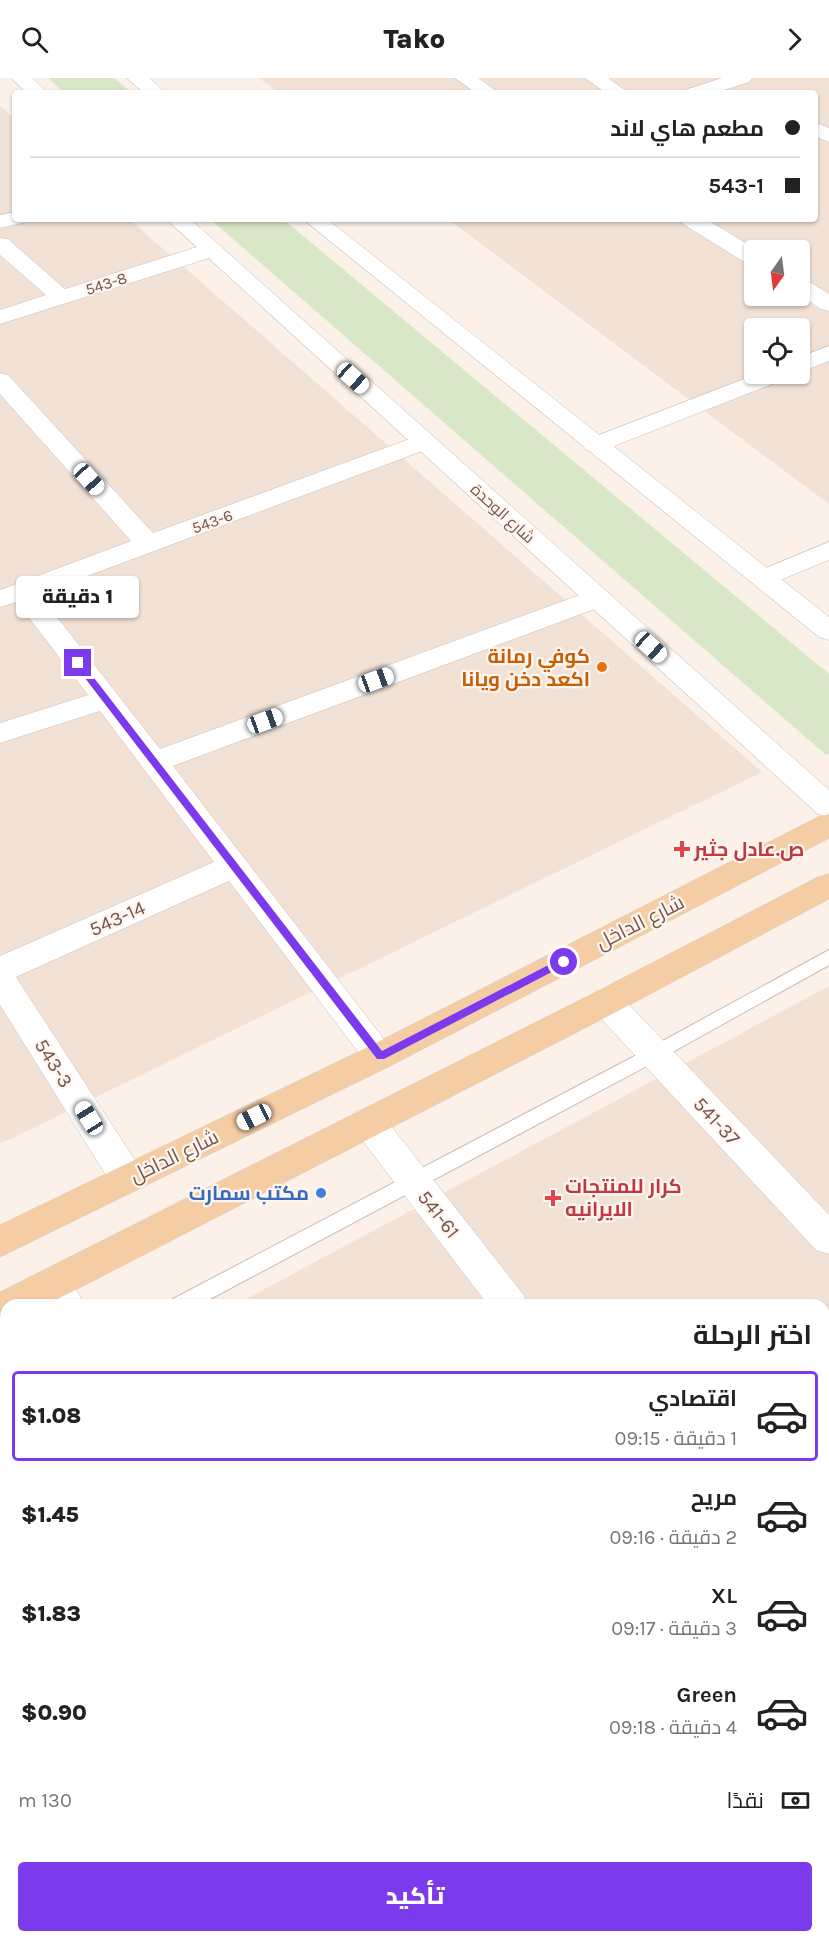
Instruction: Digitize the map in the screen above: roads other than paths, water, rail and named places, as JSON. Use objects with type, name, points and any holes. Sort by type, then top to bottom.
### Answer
[{"type":"main road","name":"شارع الداخل","points":[[0,1242],[380,1056],[829,825]]},
{"type":"main road","points":[[37,1299],[60,1294],[368,1122],[606,1002],[829,885]]},
{"type":"street","points":[[21,78],[35,90]]},
{"type":"street","points":[[138,78],[152,90]]},
{"type":"street","points":[[465,78],[484,90]]},
{"type":"street","points":[[595,78],[614,90]]},
{"type":"street","points":[[705,90],[737,80],[749,90]]},
{"type":"street","name":"شارع الوحدة","points":[[180,222],[829,807]]},
{"type":"street","points":[[318,222],[829,631]]},
{"type":"street","points":[[696,222],[744,252]]},
{"type":"street","points":[[0,244],[61,297]]},
{"type":"street","name":"543-8","points":[[0,317],[211,250]]},
{"type":"street","points":[[810,292],[829,304]]},
{"type":"street","points":[[810,361],[829,353]]},
{"type":"street","points":[[0,380],[148,544]]},
{"type":"street","points":[[595,445],[751,384]]},
{"type":"street","name":"543-6","points":[[12,595],[424,442]]},
{"type":"street","points":[[763,579],[829,549]]},
{"type":"street","points":[[12,595],[106,699],[380,1056]]},
{"type":"street","points":[[154,762],[598,598]]},
{"type":"street","points":[[0,733],[106,699]]},
{"type":"street","name":"543-14","points":[[0,970],[234,866]]},
{"type":"street","name":"543-3","points":[[0,978],[127,1179]]},
{"type":"street","name":"541-37","points":[[606,1002],[829,1239]]},
{"type":"street","name":"541-61","points":[[368,1122],[505,1299]]},
{"type":"lane","points":[[191,1299],[654,1054],[829,957]]},
{"type":"place","name":"كوفي رمانة اكعد دخن ويانا","points":[[602,667]]},
{"type":"place","name":"ص.عادل جثير","points":[[682,849]]},
{"type":"place","name":"مكتب سمارت","points":[[321,1193]]},
{"type":"place","name":"كرار للمنتجات الايرانيه","points":[[553,1198]]}]
